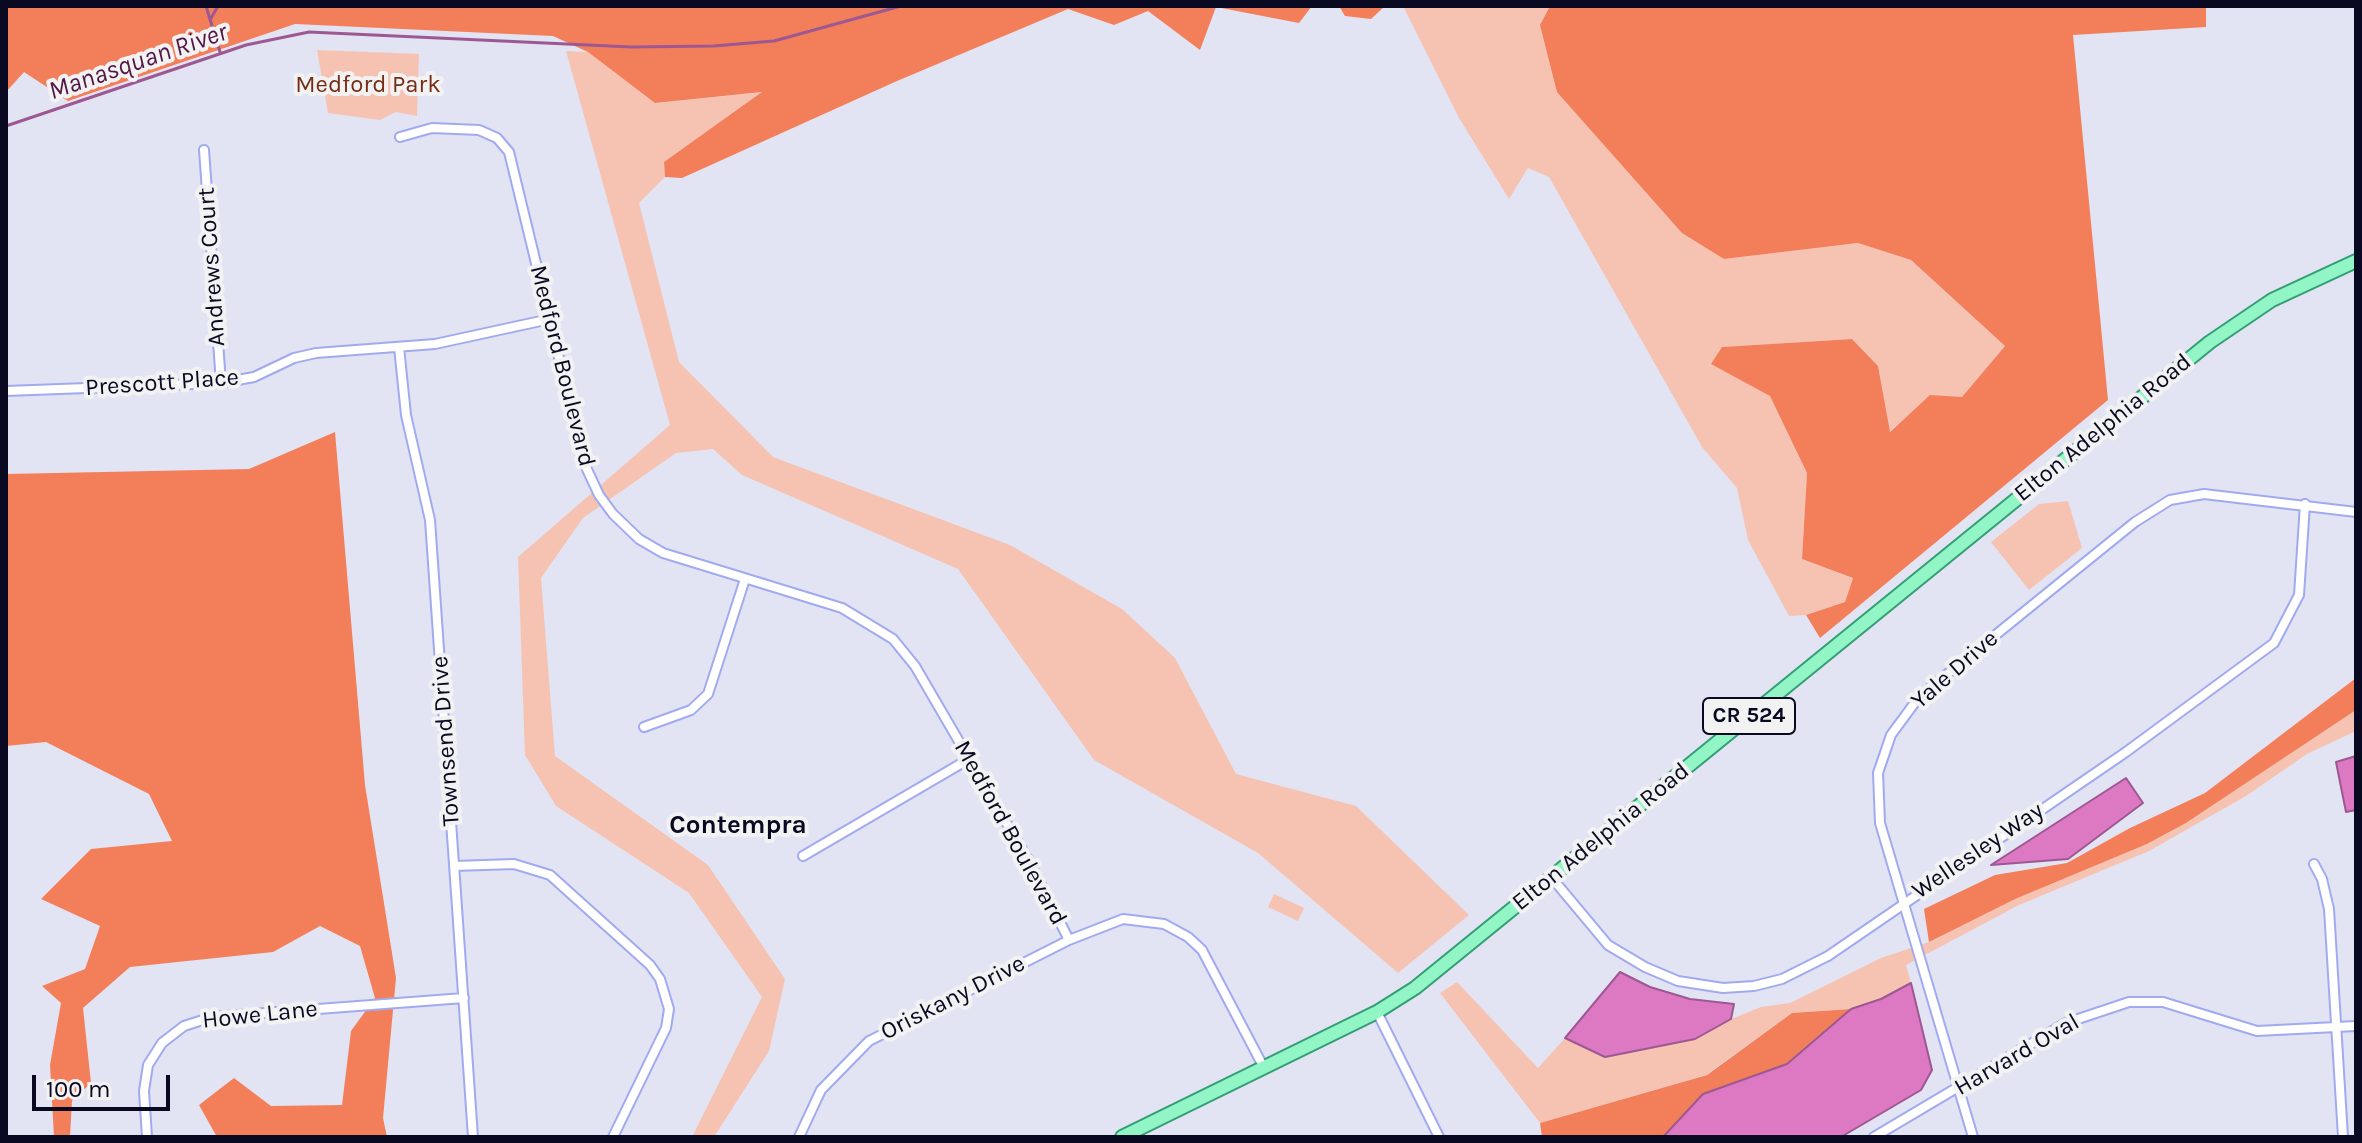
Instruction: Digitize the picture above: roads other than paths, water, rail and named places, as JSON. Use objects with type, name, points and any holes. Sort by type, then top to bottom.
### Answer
[{"type":"main road","name":"Elton Adelphia Road","points":[[1122,1137],[1377,1012],[1429,977],[2210,342],[2272,300],[2356,261]]},
{"type":"street","name":"Medford Boulevard","points":[[400,137],[432,128],[479,130],[502,142],[513,161],[585,465],[603,501],[627,529],[650,546],[842,608],[884,632],[915,666],[1069,940]]},
{"type":"street","name":"Andrews Court","points":[[204,150],[221,383]]},
{"type":"street","name":"Prescott Place","points":[[6,391],[221,383],[254,377],[301,355],[446,343],[550,319]]},
{"type":"street","name":"Townsend Drive","points":[[399,347],[406,415],[430,520],[473,1137]]},
{"type":"street","name":"Yale Drive","points":[[1973,1137],[1880,823],[1878,773],[1891,735],[1919,697],[2135,522],[2170,500],[2204,494],[2356,512]]},
{"type":"street","name":"Wellesley Way","points":[[1552,878],[1608,945],[1645,967],[1678,981],[1723,988],[1754,986],[1782,979],[1828,956],[1902,902],[2126,752],[2274,643],[2299,595],[2305,504]]},
{"type":"street","points":[[644,727],[691,710],[708,694],[745,579]]},
{"type":"street","points":[[803,856],[969,759]]},
{"type":"street","points":[[454,866],[514,864],[550,875],[650,965],[660,979],[669,1009],[666,1028],[613,1137]]},
{"type":"street","points":[[2314,864],[2322,879],[2329,909],[2343,1137]]},
{"type":"street","name":"Oriskany Drive","points":[[799,1137],[821,1090],[869,1041],[1069,940],[1123,919],[1159,922],[1197,944],[1213,965],[1263,1066]]},
{"type":"street","name":"Howe Lane","points":[[147,1137],[144,1091],[148,1065],[162,1043],[184,1026],[212,1017],[464,998]]},
{"type":"street","name":"Harvard Oval","points":[[1874,1137],[2066,1023],[2129,1002],[2163,1002],[2257,1031],[2356,1026]]},
{"type":"street","points":[[1377,1012],[1439,1137]]},
{"type":"waterway","points":[[206,6],[220,52]]},
{"type":"waterway","points":[[210,20],[218,6]]},
{"type":"waterway","name":"Manasquan River","points":[[6,126],[246,45],[309,32],[631,47],[714,46],[774,41],[901,6]]},
{"type":"district","name":"Contempra","points":[[738,826]]},
{"type":"park label","name":"Medford Park","points":[[368,85]]}]
